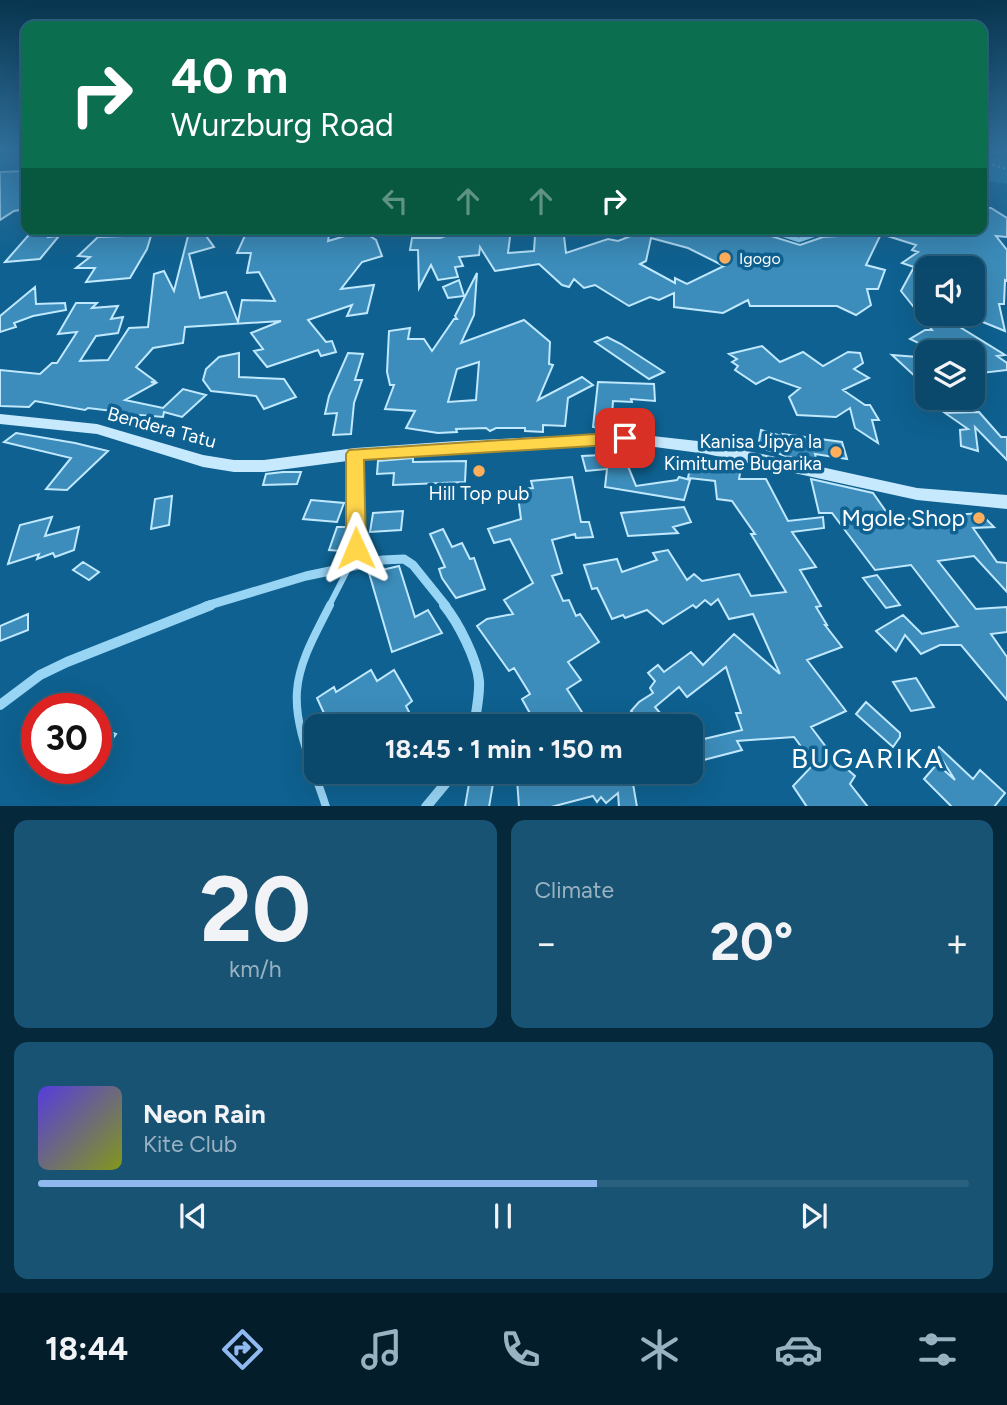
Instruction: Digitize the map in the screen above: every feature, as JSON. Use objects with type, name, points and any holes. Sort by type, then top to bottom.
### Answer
[{"type":"main road","name":"Bendera Tatu","points":[[0,419],[96,429],[203,461],[234,466],[274,465],[355,454],[625,438],[661,440],[916,494],[1007,502]]},
{"type":"street","points":[[784,235],[799,240],[813,235]]},
{"type":"street","points":[[349,567],[358,540],[355,454]]},
{"type":"street","points":[[0,705],[40,675],[136,633],[262,588],[349,567],[404,559],[413,565],[458,626],[479,680],[475,714]]},
{"type":"street","points":[[427,806],[445,784]]},
{"type":"lane","points":[[326,806],[299,716],[297,691],[303,666],[349,567]]},
{"type":"building","points":[[0,188],[21,188],[21,210],[0,220]]},
{"type":"building","points":[[987,208],[1007,218],[1007,237],[996,236],[1007,250],[1004,304],[999,304],[1005,331],[985,323],[985,256],[915,256],[915,309],[901,291],[914,267],[902,263],[918,252],[912,250],[916,245],[884,235],[987,235]]},
{"type":"building","points":[[29,235],[59,236],[40,259],[5,262]]},
{"type":"building","points":[[151,235],[147,249],[130,278],[86,282],[95,268],[76,268],[90,257],[78,256],[98,237]]},
{"type":"building","points":[[205,235],[214,247],[189,254],[200,298],[226,292],[238,322],[242,300],[275,301],[259,272],[247,273],[251,253],[237,253],[245,235],[329,235],[328,241],[348,235],[368,235],[376,240],[382,256],[362,262],[341,289],[374,285],[367,313],[347,316],[352,305],[308,320],[326,342],[332,341],[336,352],[321,356],[318,350],[267,367],[254,351],[263,349],[251,333],[281,321],[185,327],[183,343],[153,348],[136,367],[155,381],[151,382],[156,383],[125,400],[163,408],[183,389],[206,395],[182,417],[164,412],[163,417],[140,415],[133,420],[117,416],[121,412],[88,408],[85,410],[35,401],[29,407],[0,406],[0,370],[40,374],[52,363],[57,363],[77,332],[58,334],[76,303],[97,303],[92,308],[118,306],[111,319],[123,317],[118,333],[96,336],[80,361],[108,360],[129,328],[148,327],[154,274],[164,271],[174,291],[188,236]]},
{"type":"building","points":[[449,235],[510,235],[508,253],[534,251],[535,236],[564,236],[566,253],[608,239],[618,241],[634,235],[767,235],[800,245],[823,237],[881,235],[866,265],[885,270],[878,289],[867,289],[871,305],[856,315],[837,306],[750,306],[748,300],[723,313],[674,307],[674,293],[659,300],[650,297],[629,306],[595,285],[584,288],[574,279],[569,287],[562,285],[539,264],[495,271],[480,247],[479,255],[459,257],[463,266],[455,267],[458,277],[438,280],[431,265],[419,288],[418,250],[410,250],[412,238],[440,238]],"holes":[[[651,238],[688,248],[724,266],[687,284],[675,278],[675,283],[640,264],[646,261]]]},
{"type":"building","points":[[477,273],[474,315],[461,343],[524,320],[550,342],[549,364],[553,365],[538,400],[582,377],[593,385],[568,398],[565,426],[543,425],[543,432],[525,431],[525,428],[496,428],[490,431],[486,428],[456,429],[457,432],[438,433],[406,428],[415,411],[385,409],[394,385],[390,385],[387,372],[389,331],[410,328],[408,339],[424,339],[432,351],[454,319],[457,319],[455,316]],"holes":[[[479,362],[476,400],[448,402],[457,369]]]},
{"type":"building","points":[[459,280],[464,296],[448,298],[443,287]]},
{"type":"building","points":[[35,287],[36,304],[65,303],[66,310],[33,316],[14,323],[16,327],[0,332],[0,316]]},
{"type":"building","points":[[929,326],[958,326],[981,340],[915,341],[910,339],[925,330],[932,330]]},
{"type":"building","points":[[607,337],[664,372],[649,379],[595,342]]},
{"type":"building","points":[[985,343],[1005,355],[997,356],[1007,363],[1007,370],[985,373]]},
{"type":"building","points":[[762,346],[780,362],[803,352],[823,366],[848,352],[860,353],[863,363],[854,369],[869,378],[843,390],[865,405],[870,405],[879,420],[872,420],[878,443],[855,428],[850,408],[836,417],[797,415],[789,397],[800,388],[769,377],[756,384],[735,370],[738,366],[732,362],[737,359],[729,354]]},
{"type":"building","points":[[239,353],[239,377],[284,379],[296,397],[264,409],[256,396],[211,391],[203,380],[206,369],[219,357]]},
{"type":"building","points":[[348,353],[363,354],[355,380],[362,380],[354,403],[351,434],[333,435],[337,413],[325,414],[329,396]]},
{"type":"building","points":[[892,355],[915,357],[915,376]]},
{"type":"building","points":[[598,382],[654,384],[655,401],[613,401],[611,430],[593,427]]},
{"type":"building","points":[[979,412],[1001,437],[1007,437],[1007,460],[975,427],[978,451],[961,446],[960,430],[968,429],[945,413]]},
{"type":"building","points":[[761,430],[785,437],[783,434],[842,442],[847,459],[815,454],[818,464],[758,447]]},
{"type":"building","points":[[16,433],[108,451],[67,490],[46,489],[71,458],[4,442]]},
{"type":"building","points":[[623,454],[636,486],[677,480],[679,477],[690,480],[684,500],[605,487],[607,469],[586,471],[582,456]]},
{"type":"building","points":[[413,458],[413,462],[466,461],[465,482],[393,485],[394,473],[377,474],[378,461]]},
{"type":"building","points":[[692,459],[741,468],[739,479],[766,479],[788,521],[823,517],[824,528],[792,532],[816,567],[800,570],[821,606],[816,607],[825,625],[842,647],[807,660],[846,711],[811,727],[826,747],[824,749],[855,776],[850,784],[867,806],[806,806],[793,786],[814,764],[794,737],[737,741],[742,750],[703,760],[703,739],[742,730],[736,713],[741,713],[726,667],[687,697],[679,687],[655,707],[661,714],[634,714],[631,711],[653,693],[650,688],[655,681],[648,673],[658,665],[664,672],[691,652],[703,665],[734,634],[780,674],[753,614],[729,619],[718,599],[711,605],[705,600],[696,608],[693,605],[663,624],[647,610],[625,618],[623,615],[612,619],[597,588],[592,589],[584,565],[617,559],[622,572],[657,560],[653,553],[668,550],[687,580],[694,574],[702,581],[739,574],[751,596],[786,592],[751,534],[755,534],[732,501],[717,499],[715,481],[688,478]]},
{"type":"building","points":[[301,472],[297,484],[263,485],[266,474]]},
{"type":"building","points":[[572,477],[581,522],[589,522],[593,537],[576,538],[575,534],[552,540],[562,573],[552,576],[563,601],[569,600],[576,616],[580,614],[599,642],[568,662],[581,680],[567,689],[583,714],[530,714],[522,699],[530,694],[514,668],[509,671],[477,626],[487,619],[513,614],[504,600],[533,583],[510,539],[494,543],[488,529],[521,519],[517,489],[533,488],[531,481]]},
{"type":"building","points":[[811,479],[873,493],[892,520],[980,513],[994,527],[973,528],[997,562],[1007,563],[1007,592],[974,556],[938,561],[976,609],[1007,607],[1007,632],[991,634],[1007,657],[1007,700],[961,645],[940,645],[921,654],[905,635],[896,651],[876,631],[903,615],[922,634],[958,626],[911,565],[875,570],[832,513],[819,513]]},
{"type":"building","points":[[172,496],[169,525],[151,529],[155,499]]},
{"type":"building","points":[[311,500],[344,503],[337,522],[303,519]]},
{"type":"building","points":[[684,507],[691,522],[673,527],[678,533],[628,536],[621,513]]},
{"type":"building","points":[[403,511],[401,530],[370,532],[373,513]]},
{"type":"building","points":[[52,517],[45,536],[79,527],[74,550],[55,557],[53,553],[37,559],[39,554],[8,564],[20,525]]},
{"type":"building","points":[[337,527],[349,527],[342,551],[329,550]]},
{"type":"building","points":[[443,529],[452,547],[462,543],[470,559],[474,558],[485,589],[456,598],[442,578],[439,569],[445,567],[430,534]]},
{"type":"building","points":[[83,562],[99,572],[89,580],[73,570]]},
{"type":"building","points":[[399,566],[415,617],[428,610],[442,633],[392,652],[369,573]]},
{"type":"building","points":[[877,575],[900,605],[886,608],[863,578]]},
{"type":"building","points":[[28,614],[28,630],[0,641],[0,626]]},
{"type":"building","points":[[371,670],[377,681],[394,670],[412,701],[406,706],[410,714],[324,714],[317,698],[334,687],[336,692]]},
{"type":"building","points":[[916,678],[934,707],[911,711],[893,682]]},
{"type":"building","points":[[866,702],[900,733],[893,747],[856,714]]},
{"type":"building","points":[[939,747],[973,779],[980,770],[1005,793],[995,806],[951,806],[924,779],[937,764],[955,780],[936,750]]},
{"type":"building","points":[[469,784],[493,784],[489,806],[465,806]]},
{"type":"building","points":[[517,784],[633,784],[637,806],[619,806],[618,793],[606,803],[601,797],[597,802],[593,796],[555,806],[519,806]]},
{"type":"place","name":"Igogo","points":[[725,258]]},
{"type":"place","name":"Kanisa Jipya la Kimitume Bugarika","points":[[836,452]]},
{"type":"place","name":"Hill Top pub","points":[[479,471]]},
{"type":"place","name":"Mgole Shop","points":[[979,518]]},
{"type":"district","name":"BUGARIKA","points":[[868,758]]},
{"type":"route","points":[[356,548],[358,530],[353,468],[355,454],[625,438]]}]
